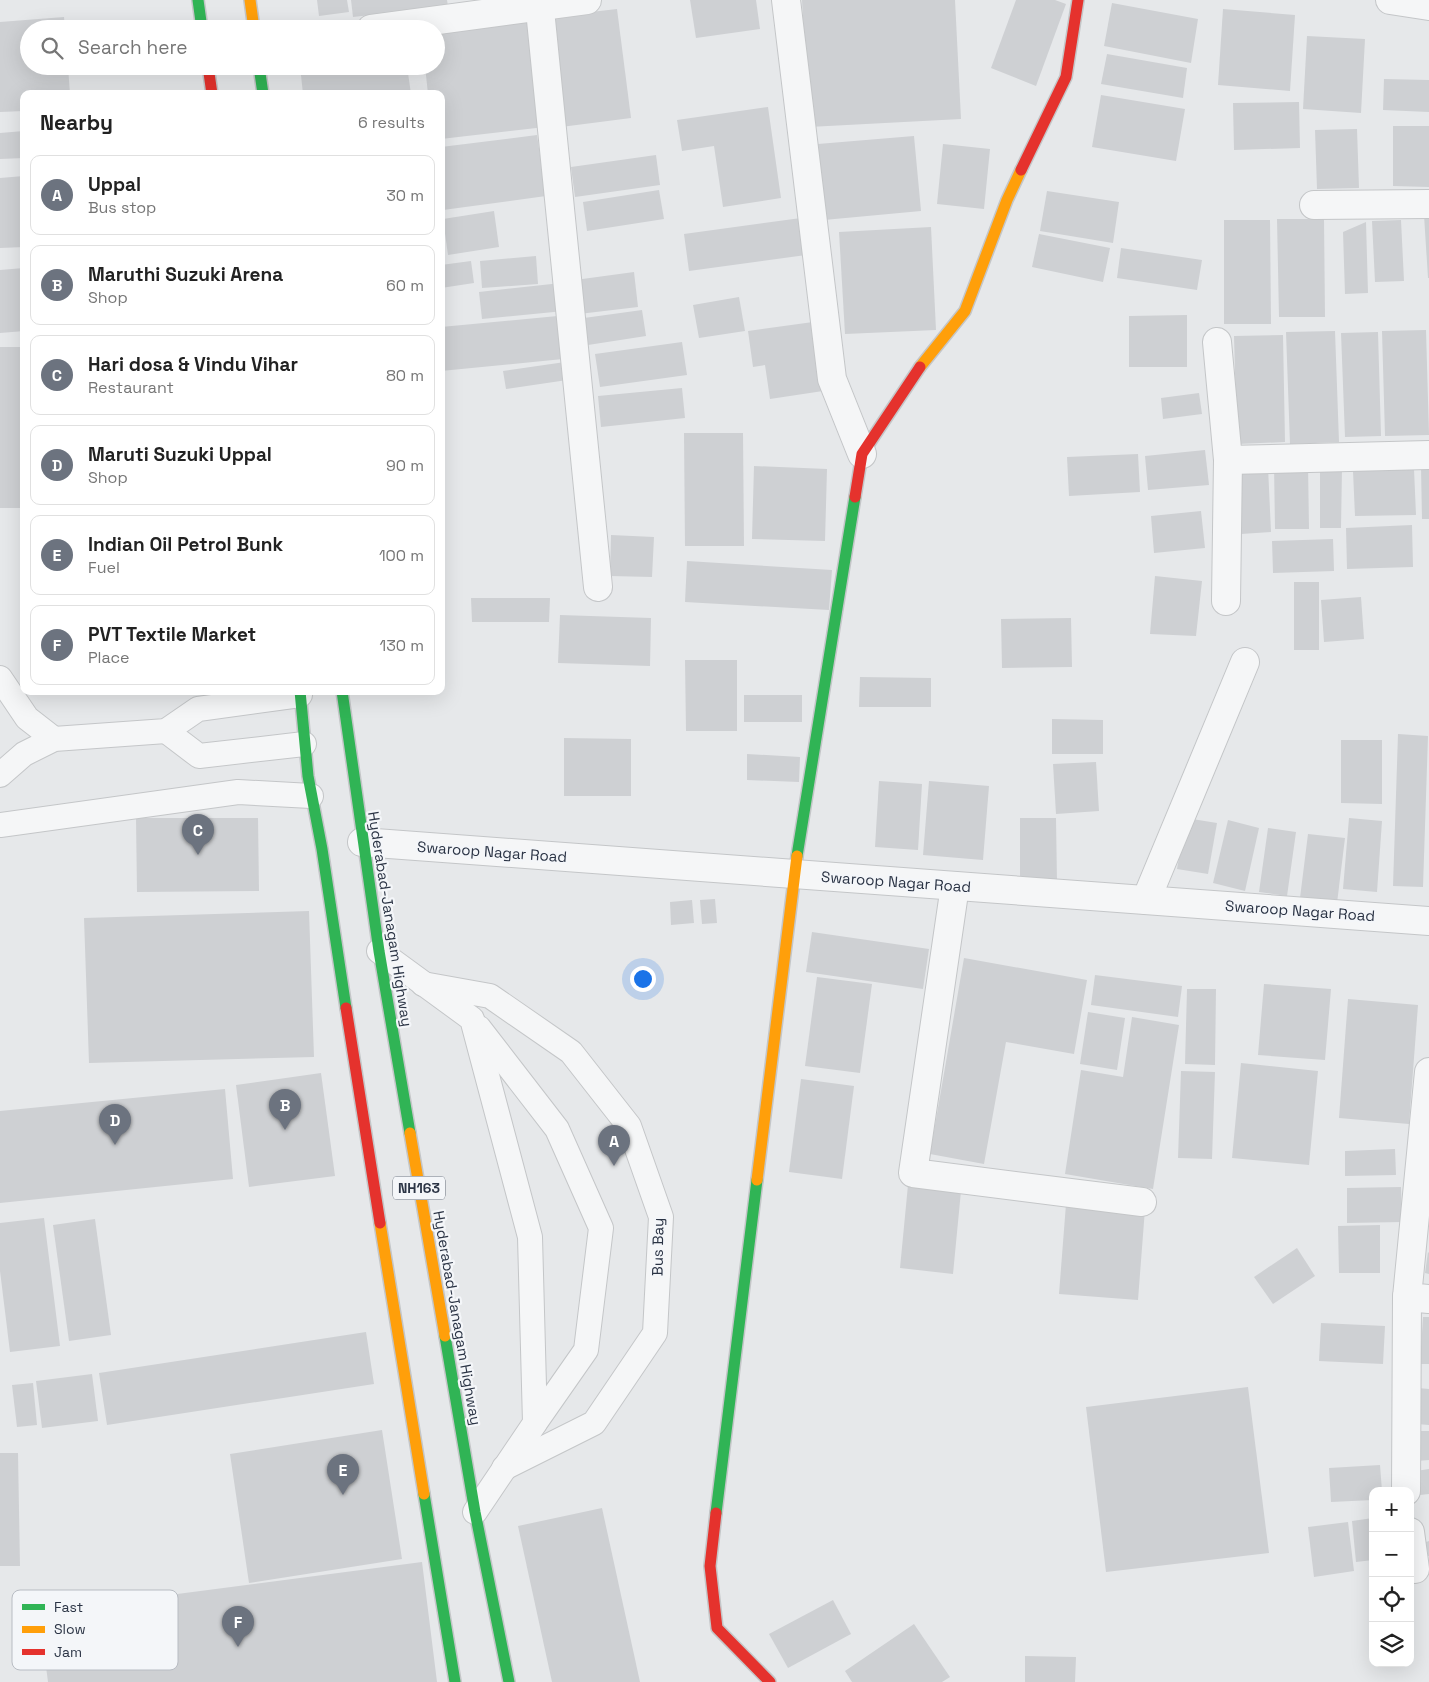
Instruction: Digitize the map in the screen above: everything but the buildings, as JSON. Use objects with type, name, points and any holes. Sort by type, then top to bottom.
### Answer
[{"type":"main road","points":[[198,0],[201,20]]},
{"type":"main road","points":[[250,0],[253,20]]},
{"type":"main road","points":[[770,1682],[717,1628],[710,1566],[794,874],[862,454],[908,382],[965,311],[1007,200],[1066,77],[1078,0]]},
{"type":"main road","points":[[209,75],[211,90]]},
{"type":"main road","points":[[260,75],[262,90]]},
{"type":"main road","name":"NH163","points":[[300,695],[311,796],[322,849],[369,1156],[455,1682]]},
{"type":"main road","name":"Hyderabad-Janagam Highway","points":[[343,695],[379,951],[475,1512],[509,1682]]},
{"type":"street","points":[[431,20],[539,4],[587,0]]},
{"type":"street","points":[[786,0],[832,380],[862,454]]},
{"type":"street","points":[[1390,0],[1429,6]]},
{"type":"street","points":[[539,4],[598,586]]},
{"type":"street","points":[[1314,205],[1429,204]]},
{"type":"street","points":[[1217,342],[1228,460],[1226,602]]},
{"type":"street","points":[[1228,460],[1429,455]]},
{"type":"street","points":[[1146,900],[1245,662]]},
{"type":"street","name":"Swaroop Nagar Road","points":[[362,842],[1429,921]]},
{"type":"street","points":[[956,886],[913,1173],[1142,1202]]},
{"type":"street","points":[[1406,1487],[1429,1072]]},
{"type":"street","points":[[1414,1562],[1415,1569]]},
{"type":"lane","points":[[0,678],[27,718],[54,740]]},
{"type":"lane","points":[[0,775],[24,754],[54,740],[166,731],[198,709],[287,695]]},
{"type":"lane","points":[[166,731],[199,756],[304,744]]},
{"type":"lane","points":[[0,825],[238,792],[311,796]]},
{"type":"lane","name":"Bus Bay","points":[[379,951],[472,1019],[558,1129],[601,1228],[586,1350],[534,1423],[475,1512]]},
{"type":"lane","name":"Bus Bay","points":[[423,984],[490,996],[570,1052],[629,1126],[660,1217],[655,1333],[594,1423],[504,1468]]},
{"type":"lane","points":[[472,1019],[530,1237],[534,1423]]},
{"type":"traffic: fast","points":[[198,0],[201,20]]},
{"type":"traffic: fast","points":[[260,75],[262,90]]},
{"type":"traffic: fast","points":[[797,856],[855,497]]},
{"type":"traffic: fast","points":[[300,695],[308,776],[322,849],[346,1008]]},
{"type":"traffic: fast","points":[[343,695],[379,951],[410,1133]]},
{"type":"traffic: fast","points":[[716,1513],[757,1180]]},
{"type":"traffic: fast","points":[[445,1336],[475,1512],[509,1682]]},
{"type":"traffic: fast","points":[[424,1494],[455,1682]]},
{"type":"traffic: slow","points":[[250,0],[253,20]]},
{"type":"traffic: slow","points":[[920,367],[965,311],[1007,200],[1021,170]]},
{"type":"traffic: slow","points":[[757,1180],[797,856]]},
{"type":"traffic: slow","points":[[410,1133],[445,1336]]},
{"type":"traffic: slow","points":[[380,1223],[424,1494]]},
{"type":"traffic: jam","points":[[1021,170],[1066,77],[1078,0]]},
{"type":"traffic: jam","points":[[209,75],[211,90]]},
{"type":"traffic: jam","points":[[855,497],[862,454],[920,367]]},
{"type":"traffic: jam","points":[[346,1008],[380,1223]]},
{"type":"traffic: jam","points":[[716,1513],[710,1566],[717,1628],[770,1682]]},
{"type":"place","name":"Hari dosa & Vindu Vihar","points":[[198,855]]},
{"type":"place","name":"Maruthi Suzuki Arena","points":[[285,1130]]},
{"type":"place","name":"Maruti Suzuki Uppal","points":[[115,1145]]},
{"type":"place","name":"Uppal","points":[[614,1166]]},
{"type":"place","name":"Indian Oil Petrol Bunk","points":[[343,1495]]},
{"type":"place","name":"PVT Textile Market","points":[[238,1647]]}]
